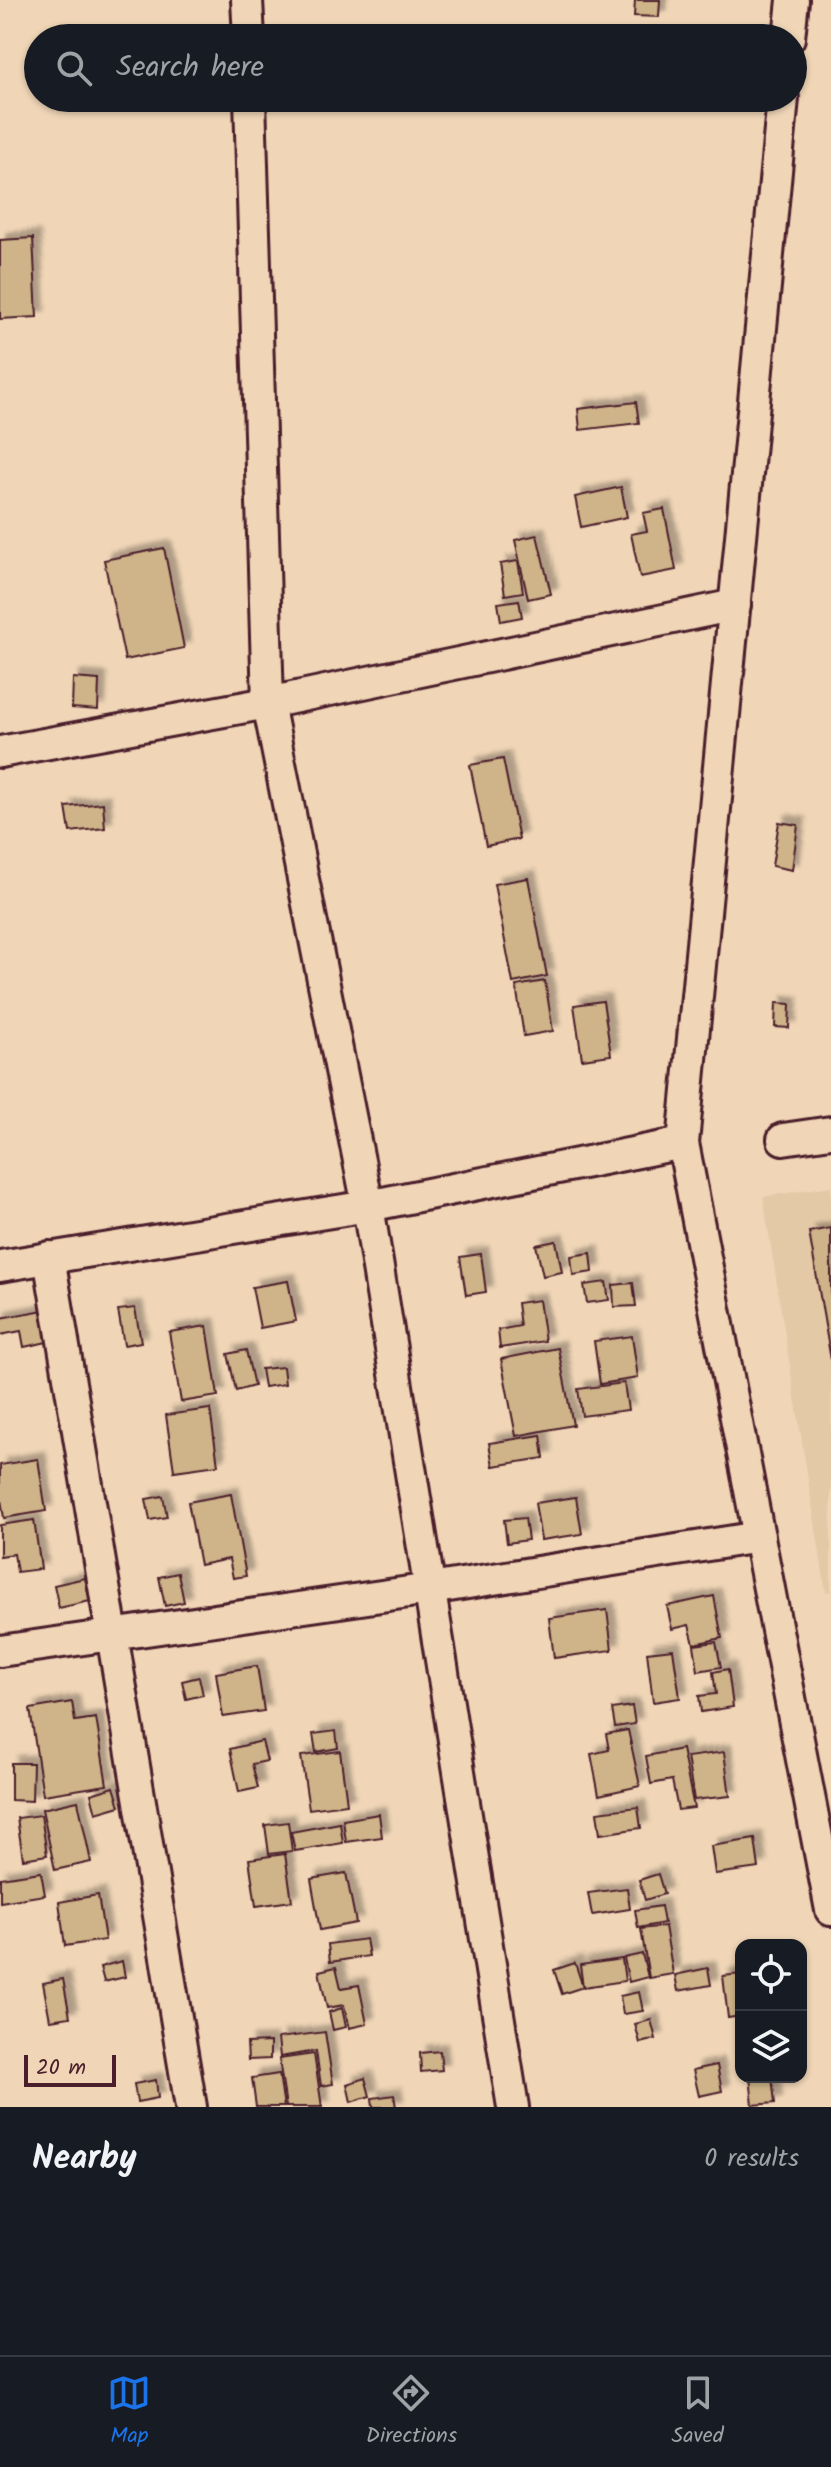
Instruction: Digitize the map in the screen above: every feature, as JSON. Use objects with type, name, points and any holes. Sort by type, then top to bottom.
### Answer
[{"type":"street","points":[[247,0],[248,24]]},
{"type":"street","points":[[790,24],[793,0]]},
{"type":"street","points":[[250,112],[268,703],[368,1206],[513,2107]]},
{"type":"street","points":[[782,112],[683,1143],[830,1898]]},
{"type":"street","points":[[0,752],[268,703],[735,605]]},
{"type":"street","points":[[783,1139],[831,1132]]},
{"type":"street","points":[[0,1266],[368,1206],[683,1143]]},
{"type":"street","points":[[49,1257],[191,2107]]},
{"type":"street","points":[[0,1651],[430,1589],[759,1537]]},
{"type":"shaded area","points":[[831,1186],[831,1591],[826,1592],[763,1197]]},
{"type":"building","points":[[635,0],[660,0],[659,17],[634,16]]},
{"type":"building","points":[[33,238],[37,317],[0,319],[0,240]]},
{"type":"building","points":[[636,402],[639,423],[580,430],[578,409]]},
{"type":"building","points":[[621,487],[627,517],[581,527],[575,497]]},
{"type":"building","points":[[664,509],[676,570],[640,577],[631,534],[647,531],[643,513]]},
{"type":"building","points":[[537,535],[551,594],[528,599],[515,540]]},
{"type":"building","points":[[164,548],[184,648],[125,660],[104,560]]},
{"type":"building","points":[[518,561],[523,592],[505,595],[500,564]]},
{"type":"building","points":[[519,600],[522,617],[501,621],[498,603]]},
{"type":"building","points":[[73,678],[99,680],[98,710],[72,708]]},
{"type":"building","points":[[503,759],[519,839],[486,846],[470,765]]},
{"type":"building","points":[[103,803],[105,828],[70,832],[66,807]]},
{"type":"building","points":[[779,822],[798,825],[792,870],[772,866]]},
{"type":"building","points":[[528,878],[547,976],[513,983],[494,884]]},
{"type":"building","points":[[545,981],[553,1031],[524,1036],[516,986]]},
{"type":"building","points":[[603,1001],[611,1055],[582,1059],[574,1005]]},
{"type":"building","points":[[776,1003],[790,1004],[789,1028],[775,1027]]},
{"type":"building","points":[[831,1228],[831,1360],[809,1232]]},
{"type":"building","points":[[556,1241],[562,1272],[543,1276],[536,1245]]},
{"type":"building","points":[[591,1253],[593,1272],[573,1275],[571,1256]]},
{"type":"building","points":[[481,1254],[486,1292],[466,1295],[460,1257]]},
{"type":"building","points":[[288,1281],[296,1321],[260,1328],[252,1287]]},
{"type":"building","points":[[606,1282],[609,1300],[587,1303],[584,1285]]},
{"type":"building","points":[[633,1283],[636,1306],[614,1307],[613,1285]]},
{"type":"building","points":[[539,1300],[545,1341],[500,1348],[498,1330],[520,1326],[517,1303]]},
{"type":"building","points":[[55,1308],[61,1339],[24,1347],[21,1331],[0,1335],[0,1318]]},
{"type":"building","points":[[135,1308],[141,1342],[124,1345],[118,1310]]},
{"type":"building","points":[[207,1326],[218,1396],[181,1402],[169,1332]]},
{"type":"building","points":[[632,1336],[638,1378],[600,1384],[594,1341]]},
{"type":"building","points":[[558,1348],[573,1425],[516,1436],[501,1359]]},
{"type":"building","points":[[246,1350],[254,1386],[236,1391],[228,1354]]},
{"type":"building","points":[[283,1367],[285,1384],[264,1387],[261,1369]]},
{"type":"building","points":[[624,1383],[628,1410],[582,1416],[578,1389]]},
{"type":"building","points":[[210,1409],[218,1465],[174,1471],[166,1415]]},
{"type":"building","points":[[541,1435],[544,1458],[493,1466],[489,1443]]},
{"type":"building","points":[[38,1459],[46,1511],[4,1518],[0,1465]]},
{"type":"building","points":[[231,1494],[246,1576],[233,1578],[229,1559],[200,1565],[188,1502]]},
{"type":"building","points":[[163,1496],[167,1517],[150,1520],[146,1499]]},
{"type":"building","points":[[576,1497],[582,1534],[541,1540],[535,1503]]},
{"type":"building","points":[[525,1518],[528,1540],[507,1543],[504,1520]]},
{"type":"building","points":[[34,1520],[41,1569],[17,1572],[14,1554],[0,1556],[0,1525]]},
{"type":"building","points":[[178,1573],[184,1602],[165,1606],[159,1577]]},
{"type":"building","points":[[85,1578],[90,1601],[59,1608],[54,1585]]},
{"type":"building","points":[[714,1596],[722,1638],[694,1644],[689,1625],[672,1629],[667,1606]]},
{"type":"building","points":[[607,1610],[612,1650],[554,1658],[549,1618]]},
{"type":"building","points":[[716,1642],[721,1667],[698,1671],[694,1645]]},
{"type":"building","points":[[673,1649],[680,1698],[653,1702],[647,1652]]},
{"type":"building","points":[[257,1666],[264,1711],[223,1717],[216,1673]]},
{"type":"building","points":[[728,1669],[733,1707],[701,1712],[699,1696],[716,1694],[713,1672]]},
{"type":"building","points":[[199,1677],[203,1695],[186,1699],[182,1681]]},
{"type":"building","points":[[72,1702],[75,1721],[96,1718],[107,1785],[43,1795],[30,1709]]},
{"type":"building","points":[[632,1706],[635,1724],[615,1727],[612,1709]]},
{"type":"building","points":[[628,1730],[640,1786],[599,1795],[591,1754],[609,1750],[606,1734]]},
{"type":"building","points":[[336,1731],[338,1748],[316,1752],[313,1734]]},
{"type":"building","points":[[262,1741],[267,1761],[252,1764],[258,1788],[239,1792],[230,1749]]},
{"type":"building","points":[[682,1749],[694,1808],[678,1810],[672,1780],[651,1784],[646,1756]]},
{"type":"building","points":[[340,1751],[347,1804],[309,1809],[301,1756]]},
{"type":"building","points":[[724,1752],[730,1796],[694,1800],[687,1757]]},
{"type":"building","points":[[11,1763],[33,1763],[32,1801],[11,1800]]},
{"type":"building","points":[[114,1787],[120,1806],[96,1813],[91,1794]]},
{"type":"building","points":[[78,1801],[91,1862],[55,1870],[42,1809]]},
{"type":"building","points":[[638,1807],[641,1828],[600,1834],[597,1812]]},
{"type":"building","points":[[379,1814],[382,1837],[346,1842],[343,1820]]},
{"type":"building","points":[[41,1815],[47,1855],[23,1859],[17,1818]]},
{"type":"building","points":[[288,1822],[292,1851],[269,1854],[265,1825]]},
{"type":"building","points":[[340,1823],[343,1843],[295,1851],[291,1832]]},
{"type":"building","points":[[755,1839],[759,1868],[715,1874],[711,1846]]},
{"type":"building","points":[[285,1854],[292,1901],[256,1906],[249,1859]]},
{"type":"building","points":[[41,1872],[45,1895],[0,1902],[0,1878]]},
{"type":"building","points":[[346,1873],[356,1923],[320,1930],[311,1879]]},
{"type":"building","points":[[658,1874],[664,1894],[645,1900],[639,1880]]},
{"type":"building","points":[[627,1888],[630,1909],[592,1915],[588,1893]]},
{"type":"building","points":[[98,1895],[105,1940],[65,1946],[59,1902]]},
{"type":"building","points":[[661,1906],[664,1923],[638,1928],[635,1910]]},
{"type":"building","points":[[665,1926],[673,1974],[649,1978],[641,1929]]},
{"type":"building","points":[[366,1939],[369,1956],[330,1962],[328,1944]]},
{"type":"building","points":[[642,1954],[648,1977],[629,1982],[624,1958]]},
{"type":"building","points":[[622,1959],[625,1981],[583,1987],[580,1965]]},
{"type":"building","points":[[122,1961],[125,1977],[104,1982],[100,1967]]},
{"type":"building","points":[[575,1963],[583,1987],[562,1994],[554,1970]]},
{"type":"building","points":[[336,1967],[341,1988],[359,1985],[367,2024],[349,2028],[344,2005],[327,2008],[319,1971]]},
{"type":"building","points":[[708,1968],[711,1985],[678,1991],[675,1975]]},
{"type":"building","points":[[735,1975],[735,2017],[728,2018],[723,1976]]},
{"type":"building","points":[[63,1979],[70,2017],[50,2020],[43,1983]]},
{"type":"building","points":[[639,1992],[643,2011],[623,2014],[620,1996]]},
{"type":"building","points":[[342,2008],[346,2027],[333,2030],[329,2012]]},
{"type":"building","points":[[651,2020],[656,2039],[640,2043],[635,2024]]},
{"type":"building","points":[[325,2032],[333,2084],[321,2086],[316,2051],[280,2057],[278,2038]]},
{"type":"building","points":[[270,2042],[270,2059],[248,2060],[247,2043]]},
{"type":"building","points":[[440,2051],[442,2070],[421,2072],[420,2053]]},
{"type":"building","points":[[314,2054],[322,2107],[286,2107],[279,2059]]},
{"type":"building","points":[[717,2065],[722,2091],[699,2096],[693,2070]]},
{"type":"building","points":[[279,2074],[284,2107],[256,2107],[252,2078]]},
{"type":"building","points":[[365,2078],[370,2096],[351,2102],[347,2084]]},
{"type":"building","points":[[156,2080],[158,2098],[137,2102],[134,2084]]},
{"type":"building","points":[[751,2083],[773,2083],[775,2103],[753,2105]]},
{"type":"building","points":[[394,2095],[396,2107],[373,2107],[372,2098]]}]
